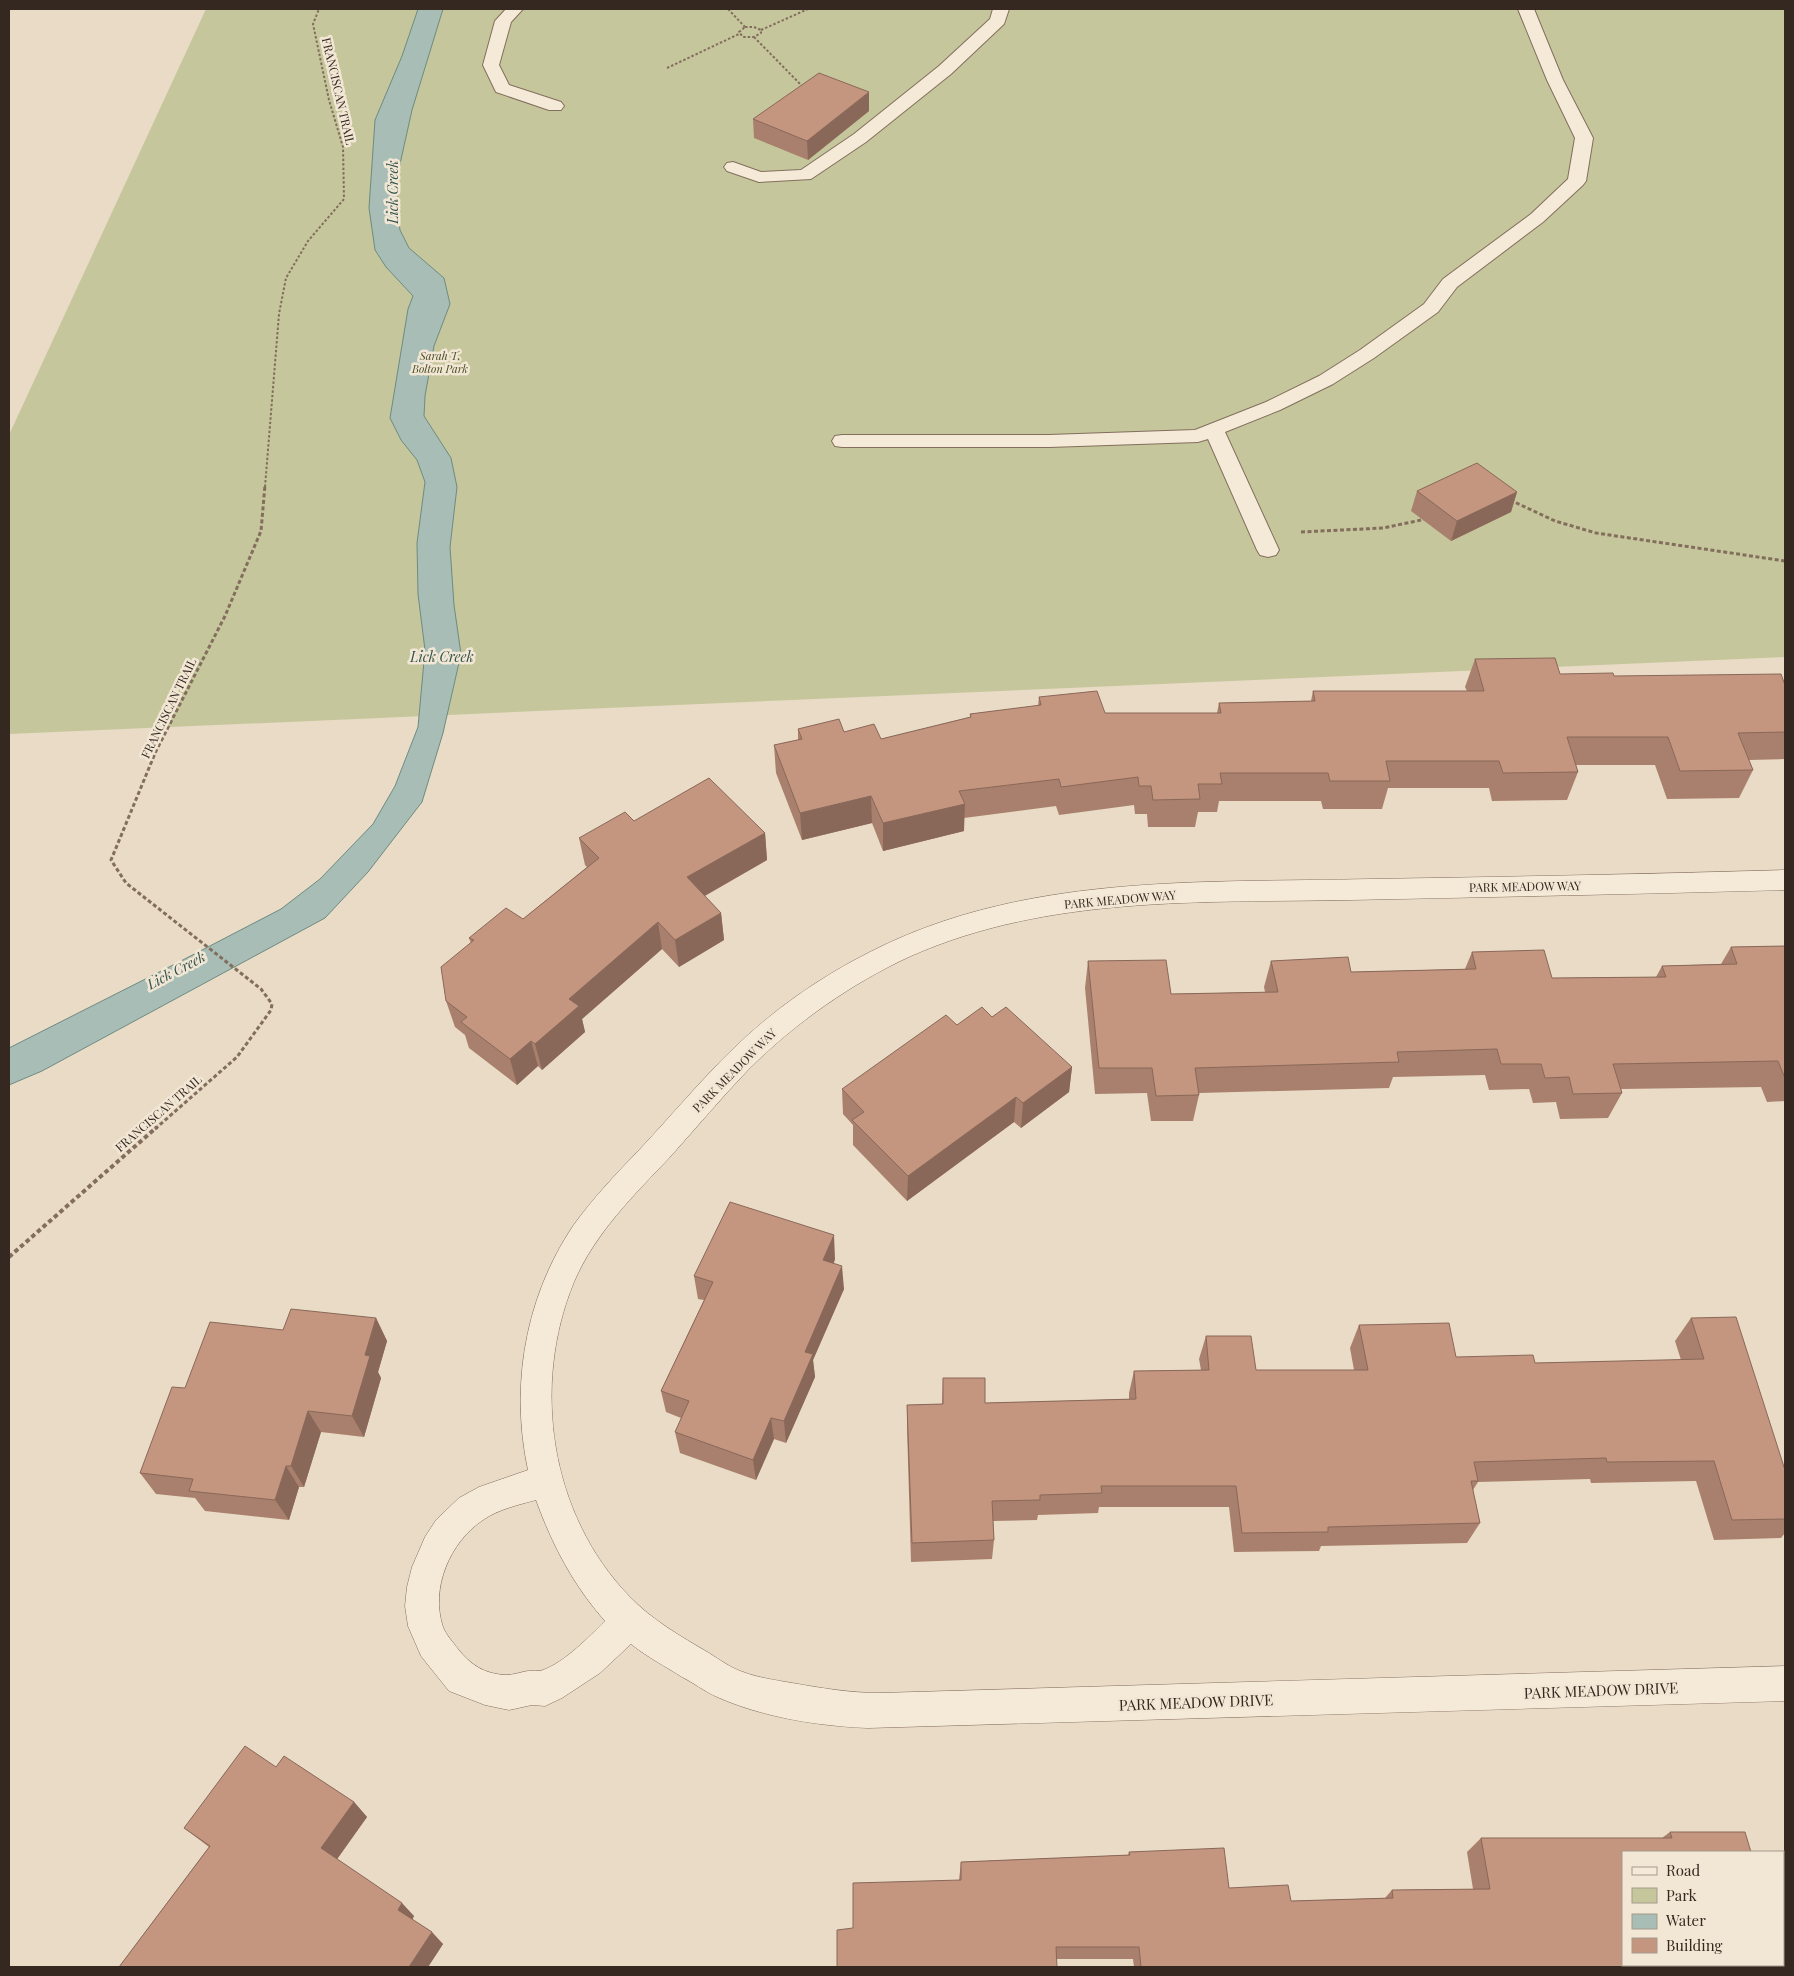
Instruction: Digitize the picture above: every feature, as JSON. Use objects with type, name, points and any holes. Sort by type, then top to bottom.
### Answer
[{"type":"street","name":"PARK MEADOW WAY","points":[[596,1216],[728,1072],[779,1024],[834,984],[894,952],[936,934],[980,920],[1024,909],[1139,895],[1785,880]]},
{"type":"street","name":"PARK MEADOW DRIVE","points":[[596,1216],[571,1257],[550,1303],[538,1350],[533,1403],[535,1428],[545,1481],[564,1530],[598,1585],[630,1620],[653,1640],[729,1684],[758,1694],[848,1711],[1785,1684]]},
{"type":"street","points":[[545,1481],[492,1498],[475,1507],[462,1516],[434,1552],[426,1571],[422,1594],[428,1637],[436,1651],[459,1677],[501,1692],[518,1692],[528,1688],[545,1688],[594,1658],[630,1620]]},
{"type":"lane","points":[[515,9],[503,21],[491,65],[502,88],[555,106]]},
{"type":"lane","points":[[733,168],[759,177],[805,175],[860,138],[945,70],[998,21],[1001,9]]},
{"type":"lane","points":[[842,441],[1092,440],[1155,436],[1198,436],[1273,406],[1326,380],[1367,354],[1431,308],[1450,283],[1537,218],[1577,180],[1584,138],[1555,80],[1526,9]]},
{"type":"lane","points":[[1214,430],[1264,541]]},
{"type":"path","name":"FRANCISCAN TRAIL","points":[[9,1257],[237,1057],[271,1010],[272,1004],[261,989],[126,883],[111,860],[156,751],[225,616],[261,531],[279,314],[286,278],[308,241],[344,198],[343,147],[329,100],[314,24],[319,9]]},
{"type":"path","points":[[728,9],[745,27]]},
{"type":"path","points":[[740,34],[743,37],[754,37],[761,33],[761,30],[808,9]]},
{"type":"path","points":[[667,68],[740,34],[740,30],[745,27],[754,27],[761,30]]},
{"type":"path","points":[[754,37],[805,89]]},
{"type":"path","points":[[1503,497],[1555,521],[1596,533],[1785,561]]},
{"type":"path","points":[[1264,541],[1382,528],[1432,517]]},
{"type":"green space","name":"Sarah T. Bolton Park","points":[[206,9],[1785,9],[1785,657],[9,734],[9,435]]},
{"type":"water","name":"Lick Creek","points":[[418,9],[443,9],[412,110],[398,173],[397,208],[400,230],[409,248],[444,278],[450,304],[434,346],[425,396],[424,416],[451,458],[457,487],[450,547],[454,605],[461,654],[443,733],[422,802],[368,872],[325,918],[42,1071],[9,1085],[9,1048],[281,909],[320,879],[373,824],[395,786],[418,727],[425,650],[418,594],[417,543],[425,482],[417,460],[401,440],[390,418],[408,309],[413,296],[386,267],[375,250],[369,208],[375,120],[402,56]]},
{"type":"building","points":[[819,73],[869,92],[807,141],[753,119]]},
{"type":"building","points":[[1477,463],[1517,492],[1457,521],[1417,491]]},
{"type":"building","points":[[1555,658],[1560,674],[1613,673],[1614,676],[1781,674],[1785,685],[1785,732],[1738,733],[1753,770],[1680,771],[1668,737],[1567,737],[1578,772],[1503,773],[1499,761],[1386,761],[1390,781],[1330,781],[1328,773],[1220,773],[1222,784],[1198,784],[1200,799],[1153,800],[1151,786],[1139,786],[1138,777],[1061,787],[1059,779],[959,791],[965,804],[883,823],[871,796],[800,813],[774,745],[802,739],[798,729],[839,719],[844,732],[874,724],[881,739],[971,717],[970,714],[1041,705],[1039,697],[1097,691],[1105,713],[1221,713],[1219,703],[1315,701],[1313,691],[1484,691],[1475,659]]},
{"type":"building","points":[[709,778],[765,833],[687,877],[721,913],[675,940],[658,922],[569,999],[579,1006],[535,1044],[531,1041],[510,1059],[461,1022],[467,1017],[446,1001],[441,967],[474,940],[469,938],[506,908],[523,919],[599,858],[579,838],[625,812],[634,821]]},
{"type":"building","points":[[1785,946],[1785,1076],[1778,1061],[1613,1064],[1622,1093],[1573,1094],[1569,1077],[1545,1078],[1541,1064],[1501,1064],[1497,1049],[1397,1052],[1399,1062],[1195,1068],[1199,1095],[1156,1096],[1152,1068],[1099,1068],[1088,961],[1166,960],[1171,994],[1278,992],[1271,961],[1348,957],[1351,972],[1476,969],[1472,952],[1544,950],[1552,978],[1666,977],[1662,966],[1737,964],[1731,947]]},
{"type":"building","points":[[982,1007],[992,1017],[1006,1007],[1072,1067],[1023,1103],[1016,1097],[908,1176],[852,1120],[864,1112],[842,1089],[946,1015],[957,1025]]},
{"type":"building","points":[[730,1202],[834,1235],[823,1260],[842,1266],[805,1352],[813,1354],[784,1421],[771,1418],[753,1460],[675,1432],[689,1401],[661,1391],[713,1282],[694,1276]]},
{"type":"building","points":[[291,1309],[376,1318],[365,1355],[370,1356],[352,1416],[308,1411],[291,1466],[286,1466],[275,1500],[189,1491],[193,1479],[140,1473],[172,1387],[185,1388],[210,1322],[283,1330]]},
{"type":"building","points":[[1736,1317],[1785,1470],[1785,1519],[1732,1520],[1714,1461],[1607,1462],[1606,1458],[1474,1462],[1478,1481],[1471,1481],[1480,1523],[1328,1527],[1328,1532],[1242,1533],[1236,1486],[1101,1486],[1102,1493],[1040,1495],[1040,1500],[992,1501],[994,1540],[912,1543],[907,1405],[943,1404],[943,1378],[985,1378],[985,1403],[1136,1399],[1134,1371],[1209,1370],[1206,1336],[1251,1336],[1256,1370],[1368,1370],[1359,1325],[1449,1323],[1456,1357],[1533,1355],[1535,1363],[1704,1359],[1691,1318]]},
{"type":"building","points":[[245,1746],[276,1767],[284,1756],[354,1802],[321,1848],[402,1903],[398,1910],[432,1932],[409,1967],[119,1967],[210,1846],[184,1828]]},
{"type":"building","points":[[1670,1832],[1745,1832],[1751,1851],[1622,1851],[1622,1966],[1784,1966],[1785,1871],[1785,1967],[1141,1967],[1139,1947],[1056,1947],[1057,1967],[837,1967],[837,1930],[853,1928],[853,1883],[961,1880],[961,1862],[1130,1855],[1129,1852],[1224,1848],[1229,1888],[1288,1885],[1291,1901],[1393,1898],[1392,1890],[1490,1889],[1481,1838],[1672,1838]]}]
